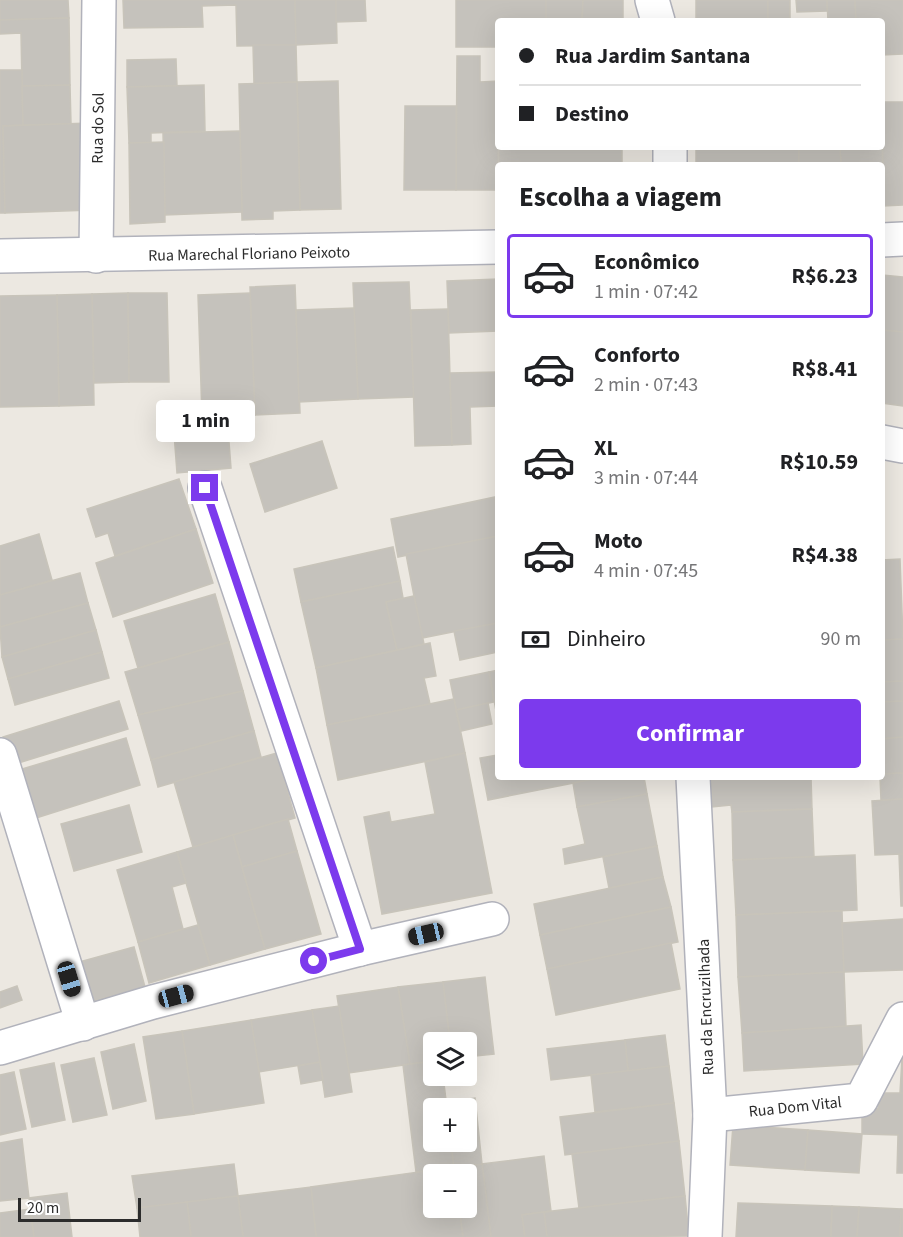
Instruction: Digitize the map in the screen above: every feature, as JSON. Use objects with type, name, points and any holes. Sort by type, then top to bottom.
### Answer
[{"type":"street","name":"Rua do Sol","points":[[96,256],[99,0]]},
{"type":"street","points":[[652,0],[657,18]]},
{"type":"street","points":[[885,240],[903,239]]},
{"type":"street","name":"Rua Marechal Floriano Peixoto","points":[[0,256],[495,247]]},
{"type":"street","points":[[885,443],[903,446]]},
{"type":"street","points":[[205,488],[360,949]]},
{"type":"street","points":[[0,755],[83,1024]]},
{"type":"street","name":"Rua da Encruzilhada","points":[[693,780],[710,1115],[705,1237]]},
{"type":"street","points":[[0,1048],[153,1002],[360,949],[492,919]]},
{"type":"street","name":"Rua Dom Vital","points":[[710,1115],[861,1100],[903,1019]]},
{"type":"building","points":[[0,0],[68,0],[69,18],[0,20]]},
{"type":"building","points":[[123,0],[295,0],[296,45],[237,46],[236,5],[202,6],[203,27],[124,28]]},
{"type":"building","points":[[295,0],[336,0],[337,43],[296,45]]},
{"type":"building","points":[[336,0],[365,0],[366,21],[336,22]]},
{"type":"building","points":[[456,0],[546,0],[546,18],[495,18],[495,47],[456,47]]},
{"type":"building","points":[[546,0],[583,0],[582,18],[546,18]]},
{"type":"building","points":[[583,0],[623,0],[623,18],[582,18]]},
{"type":"building","points":[[696,0],[768,0],[768,18],[696,18]]},
{"type":"building","points":[[768,0],[790,0],[790,18],[768,18]]},
{"type":"building","points":[[796,0],[827,0],[827,11],[797,12]]},
{"type":"building","points":[[827,0],[855,0],[856,18],[828,18]]},
{"type":"building","points":[[855,0],[903,0],[903,54],[885,55],[885,18],[856,18]]},
{"type":"building","points":[[69,18],[70,85],[22,86],[21,33],[0,34],[0,20]]},
{"type":"building","points":[[253,45],[296,45],[297,82],[254,84]]},
{"type":"building","points":[[457,56],[480,56],[480,82],[495,81],[495,150],[498,150],[498,162],[495,162],[495,190],[456,190]]},
{"type":"building","points":[[176,59],[177,86],[127,87],[127,60]]},
{"type":"building","points":[[0,70],[22,70],[23,125],[3,126],[5,213],[0,213]]},
{"type":"building","points":[[338,81],[341,209],[300,210],[297,82]]},
{"type":"building","points":[[297,82],[300,210],[273,211],[273,219],[242,220],[239,84]]},
{"type":"building","points":[[70,85],[71,124],[23,125],[22,86]]},
{"type":"building","points":[[204,85],[205,131],[151,133],[151,143],[129,143],[127,87]]},
{"type":"building","points":[[885,102],[903,102],[903,205],[885,206],[885,162],[883,162],[882,150],[885,150]]},
{"type":"building","points":[[405,106],[456,106],[456,190],[404,190]]},
{"type":"building","points":[[90,123],[92,210],[5,213],[3,126]]},
{"type":"building","points":[[240,131],[242,212],[165,215],[163,133]]},
{"type":"building","points":[[164,142],[165,222],[130,224],[129,143]]},
{"type":"building","points":[[499,150],[622,150],[622,162],[499,162]]},
{"type":"building","points":[[696,150],[799,150],[799,162],[696,162]]},
{"type":"building","points":[[799,150],[840,150],[841,162],[799,162]]},
{"type":"building","points":[[840,150],[882,150],[883,162],[841,162]]},
{"type":"building","points":[[885,275],[903,277],[903,332],[885,330]]},
{"type":"building","points":[[495,279],[495,331],[449,333],[447,281]]},
{"type":"building","points":[[409,282],[414,397],[358,399],[353,283]]},
{"type":"building","points":[[295,285],[300,413],[255,415],[250,287]]},
{"type":"building","points":[[128,293],[129,382],[94,383],[92,294]]},
{"type":"building","points":[[128,293],[167,293],[169,382],[129,382]]},
{"type":"building","points":[[250,293],[255,415],[202,416],[198,295]]},
{"type":"building","points":[[92,294],[94,405],[59,406],[57,295]]},
{"type":"building","points":[[57,295],[59,406],[0,407],[0,296]]},
{"type":"building","points":[[354,308],[358,399],[299,402],[296,310]]},
{"type":"building","points":[[448,309],[452,445],[415,446],[411,310]]},
{"type":"building","points":[[885,330],[903,332],[903,406],[885,403]]},
{"type":"building","points":[[495,372],[495,406],[470,407],[471,444],[452,445],[450,373]]},
{"type":"building","points":[[228,429],[231,468],[177,473],[174,433]]},
{"type":"building","points":[[322,441],[337,488],[265,512],[250,464]]},
{"type":"building","points":[[179,479],[196,529],[115,556],[108,533],[96,537],[87,509]]},
{"type":"building","points":[[495,497],[495,537],[398,557],[391,519]]},
{"type":"building","points":[[196,529],[213,583],[113,617],[96,563]]},
{"type":"building","points":[[39,534],[52,580],[0,595],[0,546]]},
{"type":"building","points":[[495,537],[495,624],[422,638],[406,554]]},
{"type":"building","points":[[393,547],[400,581],[301,602],[294,569]]},
{"type":"building","points":[[900,559],[903,639],[885,640],[885,560]]},
{"type":"building","points":[[80,573],[88,603],[0,627],[0,595]]},
{"type":"building","points":[[400,581],[403,598],[386,602],[397,650],[316,668],[301,602]]},
{"type":"building","points":[[215,594],[229,642],[138,668],[124,621]]},
{"type":"building","points":[[414,596],[424,644],[397,650],[386,602]]},
{"type":"building","points":[[88,603],[96,630],[2,657],[0,627]]},
{"type":"building","points":[[495,624],[495,653],[460,660],[454,631]]},
{"type":"building","points":[[96,630],[102,652],[8,679],[2,657]]},
{"type":"building","points":[[903,639],[903,681],[885,682],[885,640]]},
{"type":"building","points":[[229,642],[243,691],[138,715],[125,672]]},
{"type":"building","points":[[430,643],[436,676],[424,678],[430,704],[327,725],[316,668]]},
{"type":"building","points":[[102,652],[109,678],[15,705],[8,679]]},
{"type":"building","points":[[495,671],[495,705],[489,672]]},
{"type":"building","points":[[489,672],[494,702],[456,710],[450,680]]},
{"type":"building","points":[[903,681],[903,701],[885,702],[885,682]]},
{"type":"building","points":[[243,691],[254,731],[151,760],[138,715]]},
{"type":"building","points":[[454,699],[465,753],[338,780],[327,725]]},
{"type":"building","points":[[119,701],[128,729],[12,765],[3,737]]},
{"type":"building","points":[[903,701],[903,737],[885,739],[885,702]]},
{"type":"building","points":[[488,703],[492,724],[461,731],[456,710]]},
{"type":"building","points":[[254,731],[261,757],[158,787],[151,760]]},
{"type":"building","points":[[903,737],[903,773],[885,774],[885,739]]},
{"type":"building","points":[[126,738],[140,785],[36,818],[22,769]]},
{"type":"building","points":[[277,753],[295,818],[193,847],[174,782]]},
{"type":"building","points":[[465,753],[492,893],[382,914],[364,817],[389,812],[391,822],[435,814],[425,762]]},
{"type":"building","points":[[495,756],[495,780],[589,780],[488,800],[480,758]]},
{"type":"building","points":[[903,773],[903,799],[881,800],[880,780],[885,780],[885,774]]},
{"type":"building","points":[[588,780],[645,780],[647,794],[577,807],[573,783]]},
{"type":"building","points":[[711,780],[811,780],[812,809],[732,812],[731,805],[712,807]]},
{"type":"building","points":[[647,794],[657,846],[565,864],[563,849],[585,844],[577,807]]},
{"type":"building","points":[[903,799],[903,854],[875,855],[872,801]]},
{"type":"building","points":[[129,805],[142,852],[74,871],[61,824]]},
{"type":"building","points":[[812,809],[814,857],[733,860],[732,812]]},
{"type":"building","points":[[288,819],[297,851],[242,867],[233,835]]},
{"type":"building","points":[[233,835],[265,949],[210,965],[177,852]]},
{"type":"building","points":[[657,846],[663,877],[609,888],[603,857]]},
{"type":"building","points":[[297,851],[321,934],[265,949],[242,867]]},
{"type":"building","points":[[177,852],[186,883],[172,887],[183,929],[138,942],[117,870]]},
{"type":"building","points":[[899,854],[903,854],[903,906],[901,906]]},
{"type":"building","points":[[855,855],[857,910],[736,915],[733,860]]},
{"type":"building","points":[[663,877],[671,907],[540,935],[534,904]]},
{"type":"building","points":[[671,907],[678,942],[547,969],[540,935]]},
{"type":"building","points":[[842,911],[844,972],[738,977],[736,915]]},
{"type":"building","points":[[903,919],[903,970],[844,972],[842,923]]},
{"type":"building","points":[[198,925],[210,965],[149,983],[138,942]]},
{"type":"building","points":[[671,943],[680,989],[556,1015],[547,969]]},
{"type":"building","points":[[134,947],[145,987],[82,1004],[72,964]]},
{"type":"building","points":[[844,972],[846,1027],[742,1033],[738,977]]},
{"type":"building","points":[[485,977],[494,1054],[477,1056],[477,1032],[449,1032],[443,982]]},
{"type":"building","points":[[443,982],[449,1032],[423,1032],[423,1062],[410,1064],[398,987]]},
{"type":"building","points":[[17,986],[22,1000],[0,1008],[0,992]]},
{"type":"building","points":[[398,987],[410,1064],[349,1073],[337,996]]},
{"type":"building","points":[[339,1006],[352,1092],[325,1097],[312,1010]]},
{"type":"building","points":[[312,1010],[320,1062],[259,1072],[251,1020]]},
{"type":"building","points":[[251,1020],[264,1103],[194,1114],[182,1031]]},
{"type":"building","points":[[861,1025],[863,1064],[744,1071],[742,1033]]},
{"type":"building","points":[[182,1031],[194,1114],[156,1119],[143,1037]]},
{"type":"building","points":[[665,1035],[669,1066],[628,1071],[625,1040]]},
{"type":"building","points":[[625,1040],[628,1071],[551,1080],[547,1049]]},
{"type":"building","points":[[134,1044],[146,1101],[113,1109],[101,1052]]},
{"type":"building","points":[[94,1058],[107,1115],[73,1122],[61,1065]]},
{"type":"building","points":[[902,1058],[903,1093],[900,1093]]},
{"type":"building","points":[[320,1062],[323,1080],[301,1084],[298,1066]]},
{"type":"building","points":[[423,1062],[423,1086],[444,1086],[446,1098],[423,1098],[423,1152],[452,1152],[454,1164],[423,1164],[423,1171],[416,1172],[403,1065]]},
{"type":"building","points":[[54,1063],[65,1120],[32,1127],[20,1070]]},
{"type":"building","points":[[669,1066],[674,1103],[595,1112],[591,1075]]},
{"type":"building","points":[[14,1072],[26,1129],[0,1135],[0,1075]]},
{"type":"building","points":[[879,1093],[903,1093],[903,1173],[897,1173],[898,1135],[862,1134],[862,1107],[878,1109]]},
{"type":"building","points":[[674,1103],[679,1141],[565,1155],[560,1117]]},
{"type":"building","points":[[477,1117],[482,1164],[454,1164],[452,1152],[477,1152]]},
{"type":"building","points":[[733,1125],[808,1130],[805,1170],[730,1165]]},
{"type":"building","points":[[808,1130],[862,1134],[859,1173],[805,1170]]},
{"type":"building","points":[[22,1139],[29,1198],[0,1201],[0,1143]]},
{"type":"building","points":[[679,1141],[685,1196],[579,1208],[572,1154]]},
{"type":"building","points":[[544,1156],[551,1211],[522,1215],[525,1237],[491,1237],[482,1164]]},
{"type":"building","points":[[234,1164],[238,1196],[137,1208],[132,1176]]},
{"type":"building","points":[[482,1164],[491,1237],[463,1237],[460,1218],[477,1218],[477,1165]]},
{"type":"building","points":[[423,1171],[423,1218],[460,1218],[463,1237],[316,1237],[311,1187]]},
{"type":"building","points":[[311,1187],[316,1237],[243,1237],[238,1196]]},
{"type":"building","points":[[67,1193],[72,1237],[34,1237],[29,1198]]},
{"type":"building","points":[[238,1196],[243,1237],[191,1237],[187,1202]]},
{"type":"building","points":[[685,1196],[689,1236],[547,1237],[544,1212]]},
{"type":"building","points":[[187,1202],[191,1237],[140,1237],[137,1208]]},
{"type":"building","points":[[738,1203],[832,1206],[831,1237],[736,1237]]},
{"type":"building","points":[[832,1206],[859,1207],[857,1237],[831,1237]]},
{"type":"building","points":[[859,1207],[901,1209],[900,1237],[857,1237]]},
{"type":"building","points":[[30,1209],[34,1237],[0,1237],[0,1213]]},
{"type":"building","points":[[901,1209],[903,1209],[903,1237],[900,1237]]},
{"type":"building","points":[[551,1211],[544,1212],[547,1237],[525,1237],[522,1215]]},
{"type":"route","points":[[205,488],[360,949],[314,961]]}]
